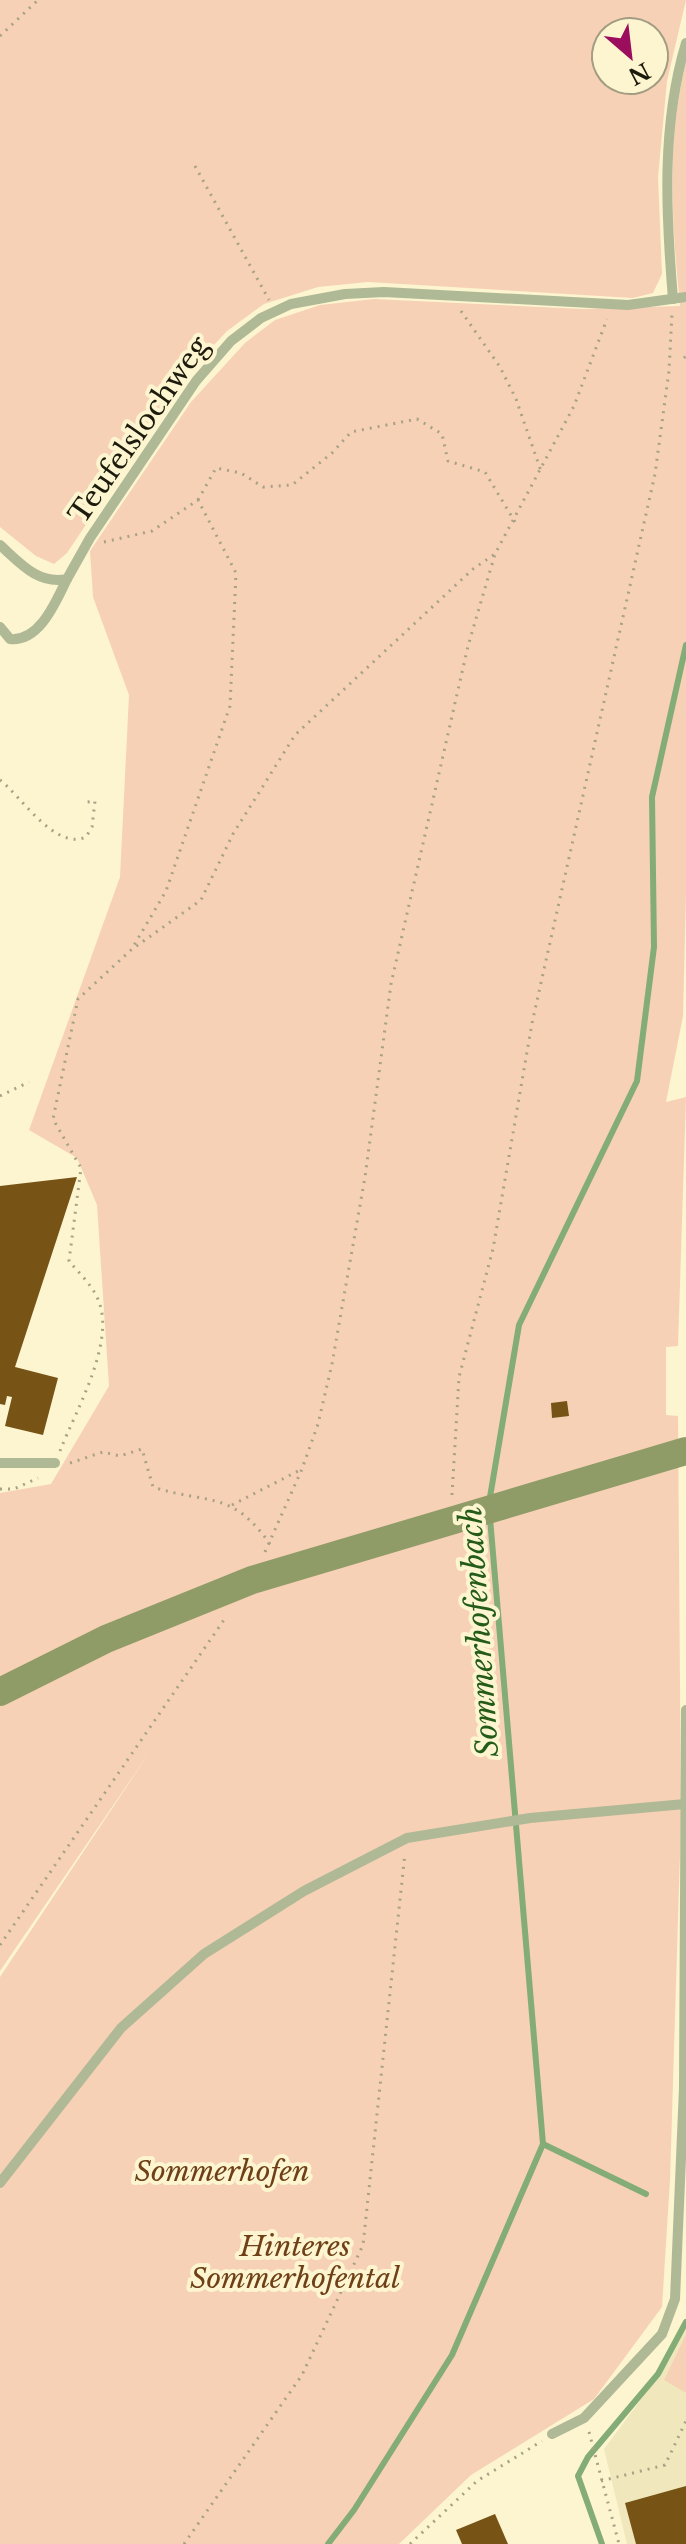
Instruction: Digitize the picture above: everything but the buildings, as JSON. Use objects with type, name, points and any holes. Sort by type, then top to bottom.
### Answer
[{"type":"street","points":[[0,1692],[106,1639],[252,1580],[459,1507],[502,1504],[686,1451]]},
{"type":"lane","points":[[673,299],[666,215],[668,157],[677,82],[686,43]]},
{"type":"lane","name":"Teufelslochweg","points":[[0,627],[10,639],[24,638],[52,610],[90,538],[196,381],[231,341],[275,310],[316,298],[384,292],[610,304],[686,297]]},
{"type":"lane","points":[[0,545],[30,572],[53,582],[67,579]]},
{"type":"lane","points":[[0,1463],[56,1465]]},
{"type":"lane","points":[[552,2434],[584,2418],[662,2334],[671,2317],[675,2299],[684,2088],[686,1710]]},
{"type":"lane","points":[[0,2183],[121,2028],[204,1954],[304,1891],[407,1838],[530,1818],[685,1804]]},
{"type":"path","points":[[0,36],[38,0]]},
{"type":"path","points":[[195,166],[275,310]]},
{"type":"path","points":[[459,1507],[459,1377],[493,1249],[532,1023],[655,474],[669,371],[673,299]]},
{"type":"path","points":[[0,1489],[14,1489],[56,1465],[103,1452],[120,1456],[142,1449],[153,1487],[182,1497],[207,1496],[232,1505],[270,1544],[318,1424],[332,1364],[365,1177],[391,984],[468,646],[495,554],[515,522],[574,406],[610,304]]},
{"type":"path","points":[[461,311],[505,378],[541,472]]},
{"type":"path","points":[[90,538],[104,542],[152,531],[198,500],[216,468],[241,473],[263,487],[292,485],[332,453],[351,432],[417,419],[442,434],[448,461],[485,472],[515,522]]},
{"type":"path","points":[[131,950],[166,891],[230,706],[236,573],[198,500]]},
{"type":"path","points":[[56,1465],[101,1345],[104,1319],[98,1299],[69,1261],[81,1168],[53,1119],[78,999],[131,950],[201,900],[233,834],[295,735],[473,569],[495,554]]},
{"type":"path","points":[[0,780],[42,822],[59,834],[76,840],[86,837],[92,827],[95,801],[87,802]]},
{"type":"path","points":[[0,1096],[29,1082]]},
{"type":"path","points":[[232,1505],[302,1469]]},
{"type":"path","points":[[0,1945],[252,1580]]},
{"type":"path","points":[[184,2544],[302,2375],[363,2245],[407,1838]]},
{"type":"path","points":[[601,2481],[665,2465],[686,2421]]},
{"type":"path","points":[[410,2544],[477,2481],[552,2434]]},
{"type":"path","points":[[592,2442],[619,2544]]},
{"type":"shaded area","points":[[686,2324],[686,2544],[627,2544],[604,2449],[663,2370]]},
{"type":"green space","points":[[0,0],[686,0],[670,68],[670,16],[590,16],[590,96],[666,96],[658,177],[662,274],[653,293],[633,298],[368,282],[318,287],[264,304],[227,331],[186,375],[67,553],[54,564],[36,556],[0,527]]},
{"type":"green space","points":[[686,62],[686,893],[683,1016],[666,1102],[686,1097],[678,1346],[666,1347],[666,1415],[678,1416],[681,1821],[670,2180],[662,2307],[594,2399],[471,2475],[399,2544],[0,2544],[0,1977],[149,1753],[0,1971],[0,1493],[51,1484],[109,1386],[97,1205],[77,1158],[29,1130],[120,877],[129,695],[93,597],[90,551],[191,402],[245,343],[275,320],[320,305],[374,299],[583,309],[680,306],[672,184],[676,123]]},
{"type":"green space","points":[[686,2334],[686,2393],[664,2380]]},
{"type":"waterway","name":"Sommerhofenbach","points":[[489,1503],[519,1325],[637,1081],[654,947],[652,797],[686,645]]},
{"type":"waterway","name":"Sommerhofenbach","points":[[328,2544],[354,2510],[452,2355],[543,2144],[490,1518]]},
{"type":"waterway","points":[[543,2144],[646,2194]]},
{"type":"waterway","points":[[602,2544],[578,2476],[588,2457],[658,2374],[686,2322]]},
{"type":"park label","name":"Sommerhofen","points":[[222,2171]]},
{"type":"park label","name":"Hinteres Sommerhofental","points":[[295,2262]]}]
